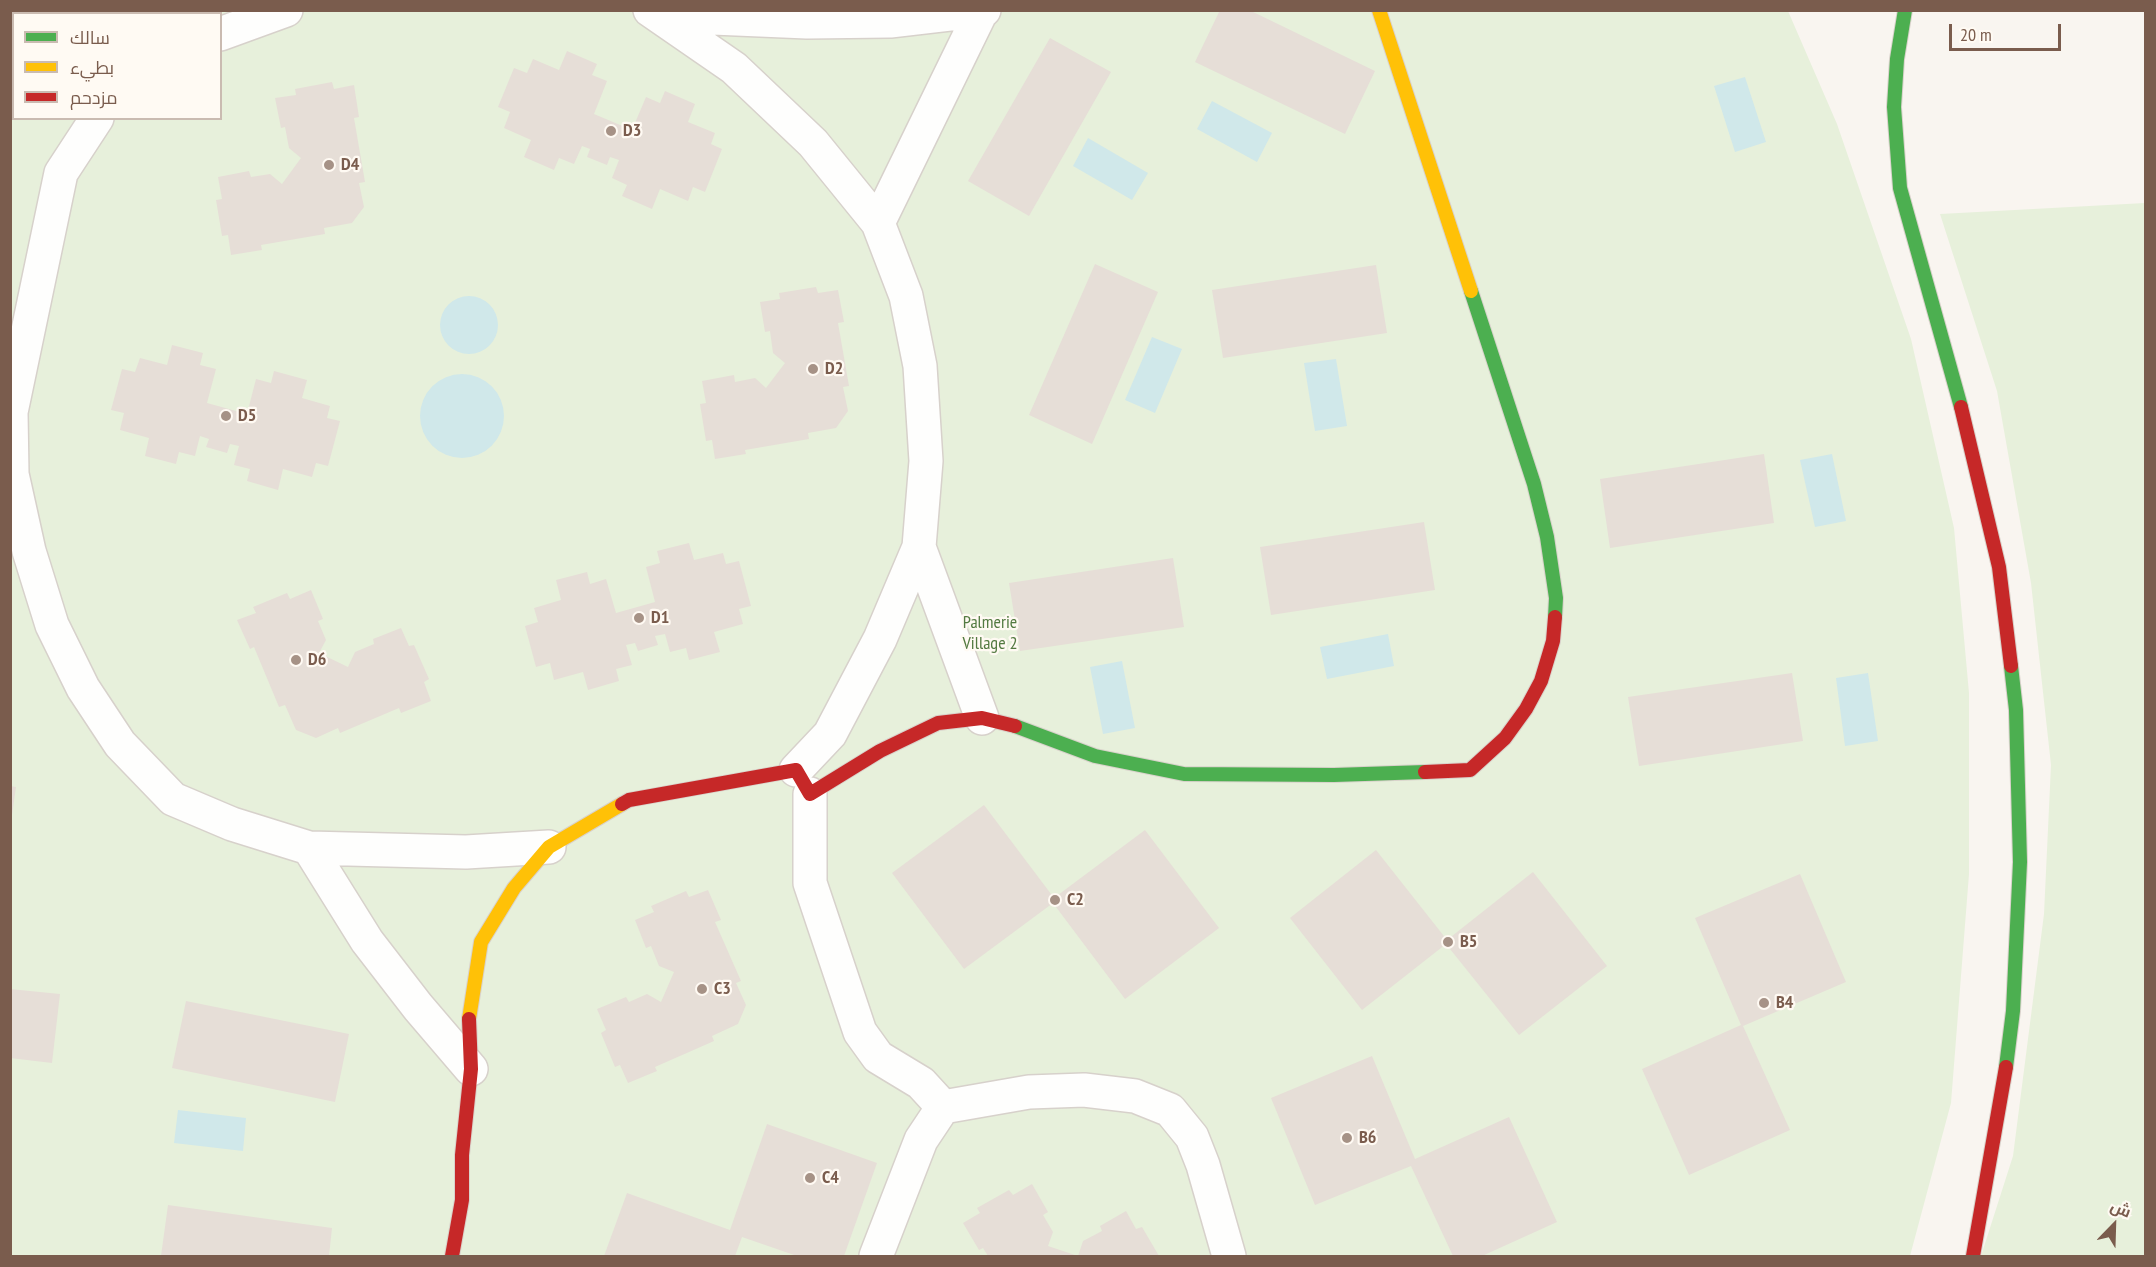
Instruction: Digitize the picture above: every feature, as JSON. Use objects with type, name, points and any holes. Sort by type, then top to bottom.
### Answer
[{"type":"street","points":[[235,24],[286,10]]},
{"type":"street","points":[[650,10],[734,68],[813,143],[878,223],[906,296],[920,366],[926,461],[919,547],[880,639],[803,782],[810,882],[861,1032],[878,1057],[921,1083],[944,1107]]},
{"type":"street","points":[[670,10],[713,18],[807,22],[890,21],[983,11]]},
{"type":"street","points":[[452,1257],[462,1200],[462,1155],[471,1069],[468,1008],[481,942],[514,888],[549,847],[629,800],[803,782],[880,751],[938,723],[982,718],[1026,728],[1095,756],[1184,774],[1356,775],[1470,770],[1505,738],[1526,709],[1541,681],[1553,641],[1556,598],[1547,537],[1534,484],[1379,10]]},
{"type":"street","points":[[1905,10],[1897,59],[1894,107],[1900,188],[1971,441],[1999,567],[2016,710],[2020,862],[2013,1011],[1985,1200],[1972,1257]]},
{"type":"street","points":[[878,223],[983,11]]},
{"type":"street","points":[[96,120],[61,173],[11,412],[12,474],[29,551],[52,625],[83,688],[120,744],[173,799],[232,824],[309,848],[466,852],[549,847]]},
{"type":"street","points":[[919,547],[982,718]]},
{"type":"street","points":[[309,848],[367,941],[418,1008],[471,1069]]},
{"type":"street","points":[[876,1257],[921,1140],[944,1107],[1029,1092],[1084,1090],[1135,1096],[1170,1110],[1192,1137],[1203,1165],[1229,1257]]},
{"type":"green space","name":"Palmerie Village 2","points":[[10,11],[1788,11],[1837,124],[1911,339],[1954,528],[1969,693],[1969,874],[1951,1103],[1910,1256],[11,1256]]},
{"type":"green space","points":[[2145,203],[2145,1256],[1981,1256],[2013,1156],[2044,914],[2051,765],[2031,583],[1997,391],[1940,214]]},
{"type":"water","points":[[1745,77],[1766,142],[1735,152],[1714,86]]},
{"type":"water","points":[[1212,101],[1272,133],[1257,162],[1197,129]]},
{"type":"water","points":[[1088,138],[1148,173],[1132,200],[1073,166]]},
{"type":"water","points":[[463,296],[475,296],[490,304],[498,319],[498,331],[490,346],[475,354],[463,354],[448,346],[440,331],[440,319],[448,304]]},
{"type":"water","points":[[1152,337],[1182,349],[1155,413],[1125,400]]},
{"type":"water","points":[[1336,359],[1347,426],[1315,431],[1304,363]]},
{"type":"water","points":[[462,374],[478,377],[492,386],[501,400],[504,416],[501,432],[492,446],[478,455],[462,458],[446,455],[432,446],[423,432],[420,416],[423,400],[432,386],[446,377]]},
{"type":"water","points":[[1832,454],[1846,521],[1815,527],[1800,460]]},
{"type":"water","points":[[1388,634],[1394,666],[1327,679],[1320,647]]},
{"type":"water","points":[[1122,661],[1135,728],[1103,734],[1090,667]]},
{"type":"water","points":[[1868,673],[1878,741],[1845,746],[1836,678]]},
{"type":"water","points":[[178,1110],[246,1118],[243,1151],[174,1143]]},
{"type":"building","points":[[1220,10],[1249,10],[1375,71],[1345,134],[1195,62]]},
{"type":"building","points":[[1050,38],[1111,72],[1029,216],[968,181]]},
{"type":"building","name":"D3","points":[[567,51],[597,64],[592,75],[607,81],[594,114],[632,130],[646,97],[660,103],[665,91],[695,104],[688,122],[715,133],[711,144],[722,149],[705,192],[693,187],[688,201],[660,189],[652,209],[622,196],[627,185],[612,178],[619,160],[610,157],[607,165],[587,157],[590,149],[582,146],[574,164],[559,158],[554,170],[524,157],[531,140],[504,128],[510,112],[498,107],[514,68],[527,73],[533,59],[559,70]]},
{"type":"building","name":"D4","points":[[332,82],[334,89],[354,85],[359,117],[354,118],[365,182],[359,183],[364,207],[352,223],[324,228],[325,234],[261,245],[262,250],[231,255],[228,235],[222,236],[216,200],[222,199],[218,177],[249,171],[251,177],[270,174],[282,184],[301,158],[289,148],[285,127],[281,128],[275,98],[296,95],[295,89]]},
{"type":"building","points":[[1095,264],[1158,292],[1092,444],[1029,415]]},
{"type":"building","points":[[1376,265],[1387,333],[1223,358],[1212,290]]},
{"type":"building","name":"D2","points":[[816,287],[818,293],[838,290],[844,322],[838,323],[849,386],[843,387],[848,411],[836,428],[808,433],[809,439],[745,450],[746,454],[715,459],[712,440],[706,441],[700,404],[706,403],[702,381],[734,375],[735,382],[755,378],[766,388],[785,363],[773,353],[770,331],[765,332],[760,302],[780,299],[779,293]]},
{"type":"building","name":"D5","points":[[172,345],[203,353],[200,365],[216,369],[207,403],[247,414],[256,379],[271,383],[274,371],[307,380],[302,398],[330,406],[327,418],[340,421],[328,466],[316,463],[312,477],[283,469],[278,490],[247,481],[250,469],[234,465],[239,446],[230,444],[227,453],[206,447],[209,439],[200,436],[195,456],[179,452],[176,464],[145,456],[149,438],[120,430],[124,413],[111,410],[122,369],[135,372],[140,358],[167,365]]},
{"type":"building","points":[[1764,454],[1774,523],[1610,548],[1600,479]]},
{"type":"building","points":[[1424,522],[1435,590],[1271,615],[1260,547]]},
{"type":"building","name":"D1","points":[[689,543],[694,560],[723,553],[726,564],[739,561],[751,606],[739,609],[743,624],[714,632],[720,652],[689,660],[686,648],[670,652],[665,634],[655,636],[658,645],[638,651],[635,643],[626,645],[632,665],[616,669],[619,681],[588,690],[583,672],[554,680],[550,663],[536,667],[525,626],[538,622],[534,608],[561,600],[556,580],[587,572],[590,584],[606,579],[616,613],[655,602],[646,567],[660,563],[657,551]]},
{"type":"building","points":[[1173,558],[1184,627],[1020,651],[1009,583]]},
{"type":"building","name":"D6","points":[[311,590],[323,619],[318,621],[326,640],[319,653],[348,667],[355,652],[374,644],[373,639],[401,628],[409,646],[414,645],[429,679],[424,682],[431,701],[401,713],[399,708],[340,733],[338,728],[316,738],[296,730],[285,705],[279,707],[254,647],[250,649],[237,620],[256,613],[253,607],[287,593],[290,599]]},
{"type":"building","points":[[1792,673],[1803,741],[1639,766],[1628,697]]},
{"type":"building","points":[[10,786],[16,787],[12,815],[10,815]]},
{"type":"building","name":"C2","points":[[984,805],[1054,898],[1145,830],[1219,928],[1125,999],[1053,903],[964,969],[892,873]]},
{"type":"building","name":"B5","points":[[1376,850],[1447,940],[1533,872],[1607,966],[1519,1035],[1446,944],[1362,1010],[1290,918]]},
{"type":"building","name":"B4","points":[[1800,874],[1846,982],[1743,1026],[1790,1130],[1689,1175],[1642,1069],[1741,1025],[1695,918]]},
{"type":"building","name":"C3","points":[[708,890],[721,920],[715,922],[741,981],[736,983],[746,1005],[738,1024],[712,1036],[714,1041],[655,1067],[657,1071],[628,1083],[620,1065],[615,1067],[601,1033],[606,1030],[597,1009],[626,997],[629,1002],[647,994],[661,1002],[674,972],[659,966],[651,946],[646,948],[635,920],[654,912],[651,906],[686,891],[689,897]]},
{"type":"building","points":[[10,989],[60,994],[52,1063],[10,1058]]},
{"type":"building","points":[[186,1001],[349,1034],[335,1102],[172,1068]]},
{"type":"building","name":"B6","points":[[1372,1056],[1415,1159],[1509,1117],[1557,1222],[1482,1256],[1453,1256],[1411,1166],[1315,1205],[1271,1098]]},
{"type":"building","name":"C4","points":[[767,1124],[877,1163],[844,1256],[797,1256],[742,1237],[735,1256],[604,1256],[627,1193],[730,1230]]},
{"type":"building","points":[[1032,1184],[1048,1212],[1043,1215],[1053,1232],[1048,1246],[1078,1256],[988,1256],[983,1248],[979,1250],[963,1223],[980,1213],[977,1208],[1009,1190],[1013,1195]]},
{"type":"building","points":[[168,1205],[332,1228],[329,1256],[161,1256]]},
{"type":"building","points":[[1126,1211],[1136,1229],[1142,1227],[1159,1256],[1078,1256],[1083,1241],[1102,1231],[1100,1226]]},
{"type":"traffic: fast","points":[[1905,10],[1897,59],[1894,107],[1900,188],[1961,407]]},
{"type":"traffic: fast","points":[[1471,291],[1534,484],[1547,537],[1556,598],[1555,617]]},
{"type":"traffic: fast","points":[[2006,1067],[2013,1011],[2020,862],[2016,710],[2011,666]]},
{"type":"traffic: fast","points":[[1015,726],[1095,756],[1184,774],[1334,775],[1425,772]]},
{"type":"traffic: slow","points":[[1379,10],[1471,291]]},
{"type":"traffic: slow","points":[[469,1019],[481,942],[514,888],[549,847],[622,804]]},
{"type":"traffic: jam","points":[[1961,407],[1999,567],[2011,666]]},
{"type":"traffic: jam","points":[[1425,772],[1470,770],[1505,738],[1526,709],[1541,681],[1553,641],[1555,617]]},
{"type":"traffic: jam","points":[[622,804],[629,800],[796,770],[810,794],[880,751],[938,723],[982,718],[1015,726]]},
{"type":"traffic: jam","points":[[452,1256],[462,1200],[462,1155],[471,1069],[469,1019]]},
{"type":"traffic: jam","points":[[1973,1256],[2006,1067]]},
{"type":"place","name":"D3","points":[[611,131]]},
{"type":"place","name":"D4","points":[[329,165]]},
{"type":"place","name":"D2","points":[[813,369]]},
{"type":"place","name":"D5","points":[[226,416]]},
{"type":"place","name":"D1","points":[[639,618]]},
{"type":"place","name":"D6","points":[[296,660]]},
{"type":"place","name":"C2","points":[[1055,900]]},
{"type":"place","name":"B5","points":[[1448,942]]},
{"type":"place","name":"C3","points":[[702,989]]},
{"type":"place","name":"B4","points":[[1764,1003]]},
{"type":"place","name":"B6","points":[[1347,1138]]},
{"type":"place","name":"C4","points":[[810,1178]]}]
